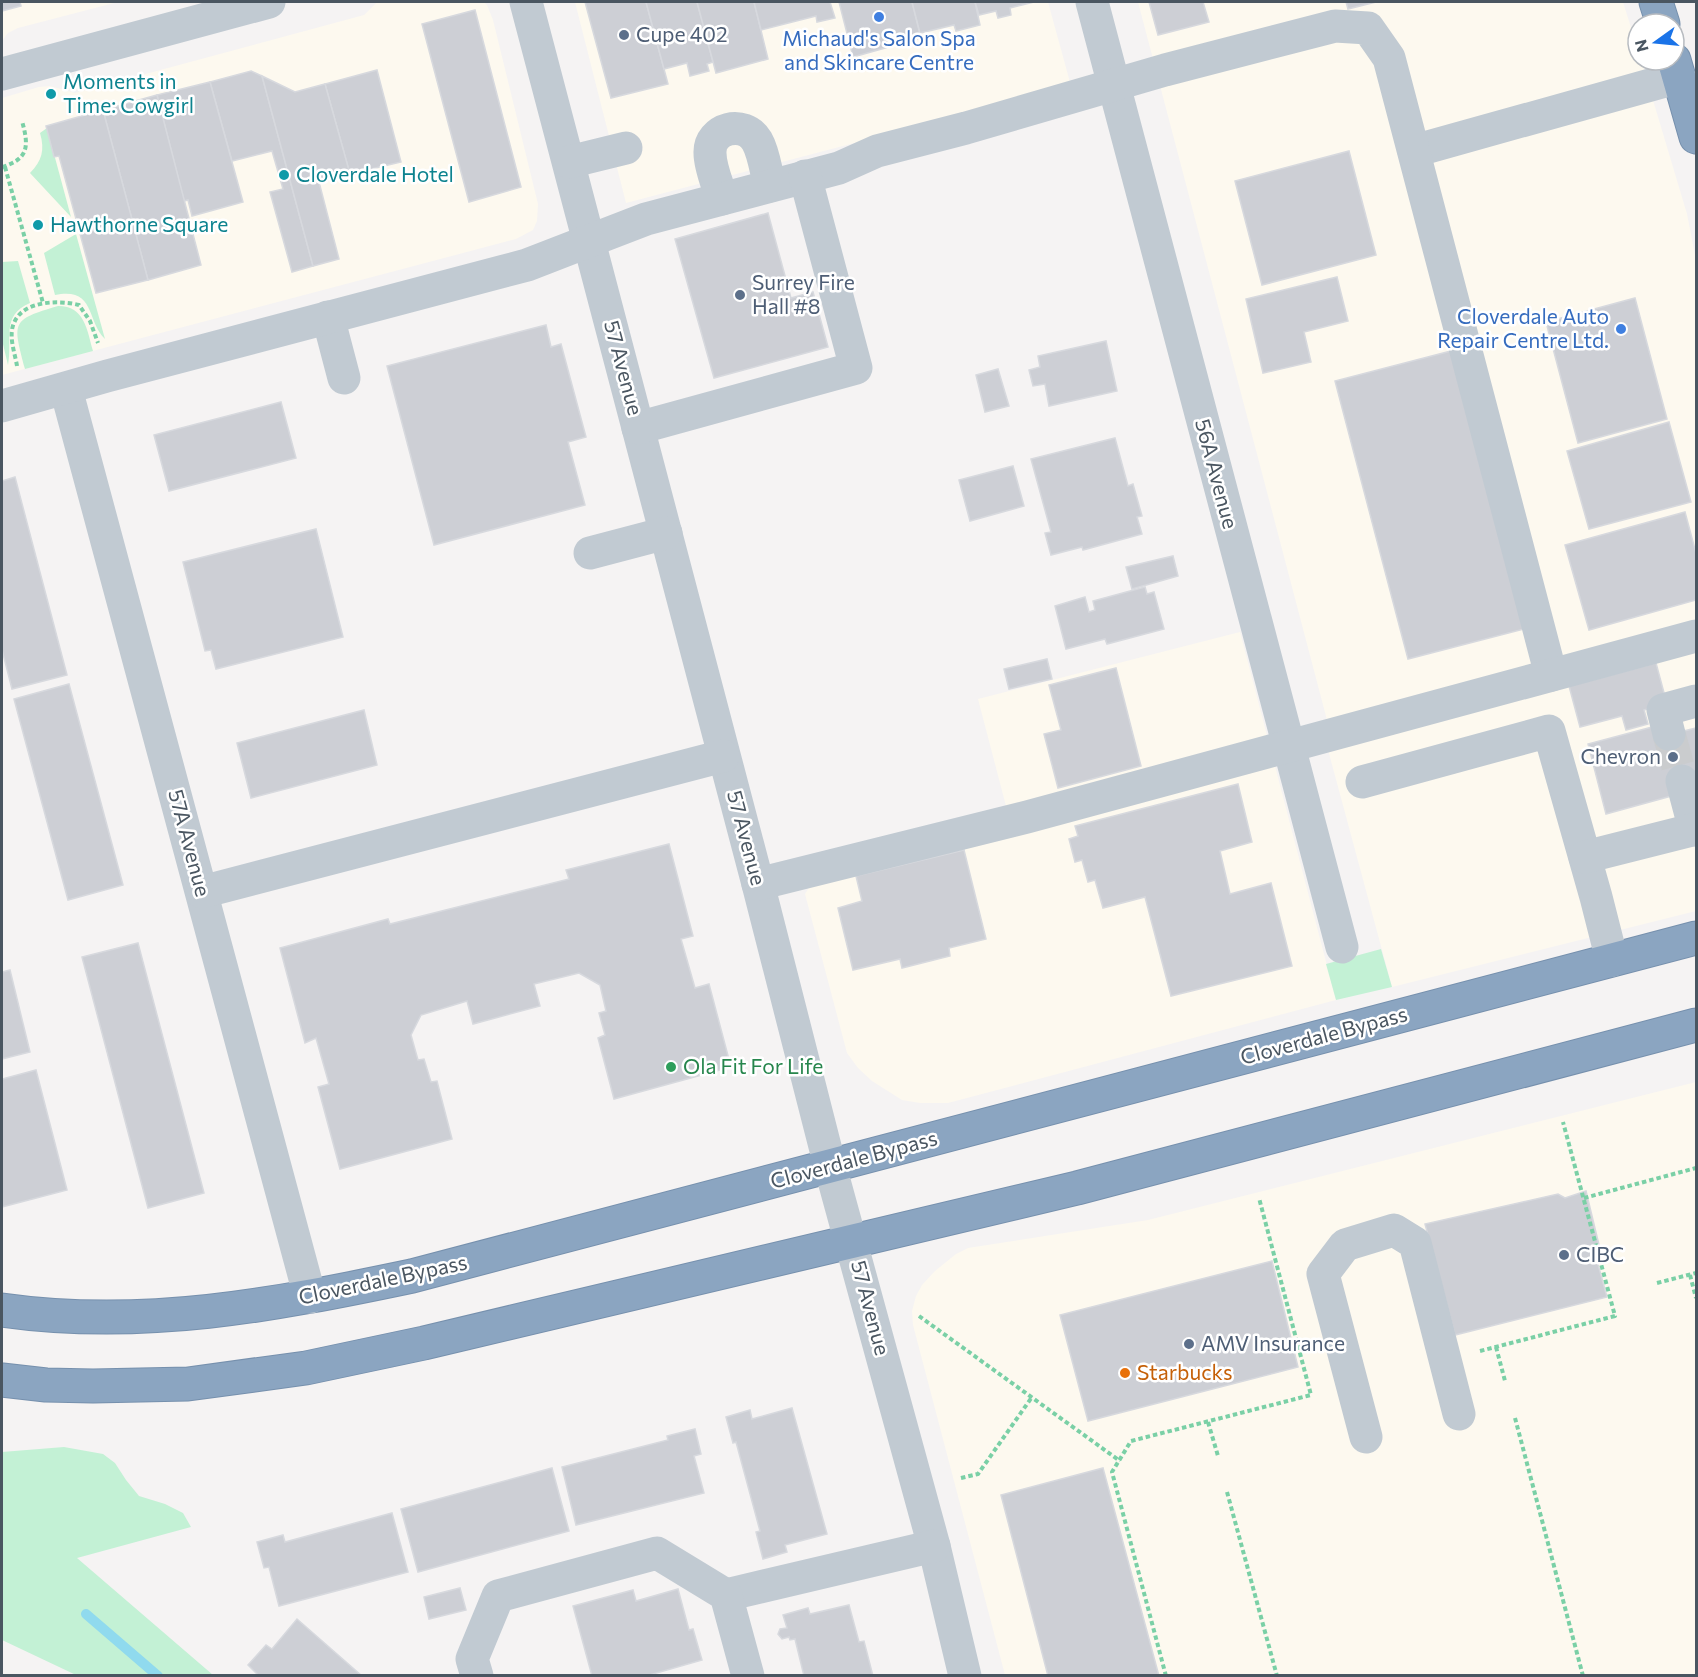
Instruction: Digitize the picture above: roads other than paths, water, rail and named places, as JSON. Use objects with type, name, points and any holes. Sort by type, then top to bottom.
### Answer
[{"type":"highway","points":[[1677,72],[1696,137]]},
{"type":"highway","name":"Cloverdale Bypass","points":[[2,1310],[96,1318],[240,1309],[310,1298],[412,1276],[1696,938]]},
{"type":"highway","points":[[2,1380],[46,1385],[188,1384],[306,1368],[424,1343],[1077,1188],[1696,1025]]},
{"type":"street","points":[[2,74],[269,2]]},
{"type":"street","name":"57 Avenue","points":[[526,2],[723,756],[759,884],[830,1166],[934,1546],[965,1676]]},
{"type":"street","name":"56A Avenue","points":[[1092,2],[1342,947]]},
{"type":"street","points":[[2,406],[527,265],[646,219],[806,176],[836,155],[878,151],[916,132],[1114,85],[1335,26],[1368,28],[1389,58],[1551,675]]},
{"type":"street","points":[[1414,151],[1663,72]]},
{"type":"street","points":[[722,199],[710,154],[715,138],[728,129],[745,130],[758,142],[770,186]]},
{"type":"street","points":[[569,162],[626,148]]},
{"type":"street","points":[[638,428],[856,368],[806,176]]},
{"type":"street","points":[[328,317],[344,378]]},
{"type":"street","name":"57A Avenue","points":[[66,389],[310,1298]]},
{"type":"street","points":[[590,553],[666,533]]},
{"type":"street","points":[[759,884],[1027,817],[1696,636]]},
{"type":"street","points":[[1669,734],[1663,710],[1696,700]]},
{"type":"street","points":[[1362,782],[1549,731],[1612,960]]},
{"type":"street","points":[[202,892],[723,756]]},
{"type":"street","points":[[1585,857],[1696,829],[1682,781]]},
{"type":"street","points":[[1366,1437],[1323,1274],[1345,1245],[1394,1230],[1415,1242],[1459,1414]]},
{"type":"street","points":[[726,1595],[934,1546]]},
{"type":"street","points":[[477,1676],[472,1659],[498,1596],[657,1553],[726,1595],[748,1676]]},
{"type":"waterway","points":[[86,1614],[158,1676]]},
{"type":"tunnel","points":[[1669,734],[1682,781]]},
{"type":"place","name":"Michaud's Salon Spa and Skincare Centre","points":[[879,17]]},
{"type":"place","name":"Cupe 402","points":[[624,35]]},
{"type":"place","name":"Moments in Time: Cowgirl","points":[[51,94]]},
{"type":"place","name":"Cloverdale Hotel","points":[[284,175]]},
{"type":"place","name":"Hawthorne Square","points":[[38,225]]},
{"type":"place","name":"Surrey Fire Hall #8","points":[[740,295]]},
{"type":"place","name":"Cloverdale Auto Repair Centre Ltd.","points":[[1621,329]]},
{"type":"place","name":"Chevron","points":[[1673,757]]},
{"type":"place","name":"Ola Fit For Life","points":[[671,1067]]},
{"type":"place","name":"CIBC","points":[[1564,1255]]},
{"type":"place","name":"AMV Insurance","points":[[1189,1344]]},
{"type":"place","name":"Starbucks","points":[[1125,1373]]}]
